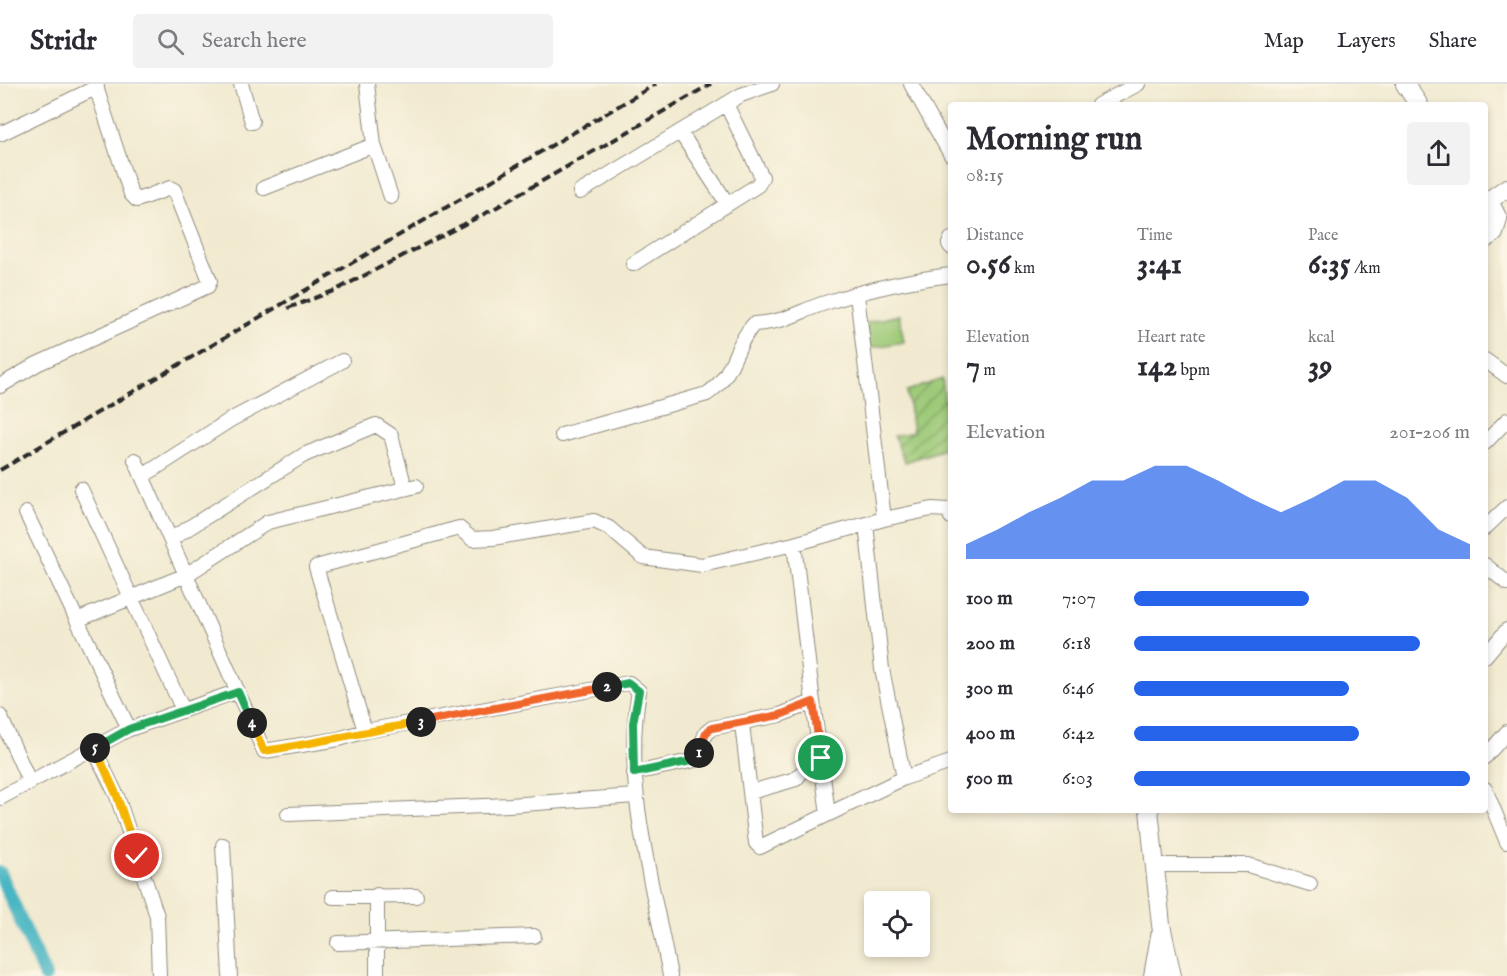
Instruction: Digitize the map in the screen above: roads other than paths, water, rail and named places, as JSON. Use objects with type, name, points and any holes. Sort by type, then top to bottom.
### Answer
[{"type":"main road","points":[[1404,84],[1417,102]]},
{"type":"main road","points":[[1494,237],[1498,224],[1494,210],[1507,188]]},
{"type":"main road","points":[[1494,210],[1507,197]]},
{"type":"main road","points":[[1149,813],[1161,926],[1172,976]]},
{"type":"main road","points":[[1153,976],[1161,926]]},
{"type":"street","points":[[241,84],[252,122]]},
{"type":"street","points":[[367,84],[374,144],[392,197]]},
{"type":"street","points":[[580,192],[741,95],[772,84]]},
{"type":"street","points":[[911,84],[948,150]]},
{"type":"street","points":[[1104,102],[1138,84]]},
{"type":"street","points":[[0,134],[96,86],[130,194],[137,200],[170,189],[174,190],[210,281],[208,286],[37,364],[0,386]]},
{"type":"street","points":[[633,264],[758,185],[762,177],[726,104]]},
{"type":"street","points":[[680,132],[727,203]]},
{"type":"street","points":[[264,188],[374,144]]},
{"type":"street","points":[[562,435],[707,394],[718,386],[733,365],[747,331],[754,324],[780,323],[824,304],[916,278],[948,275]]},
{"type":"street","points":[[857,295],[884,519]]},
{"type":"street","points":[[143,476],[230,420],[342,361]]},
{"type":"street","points":[[1488,362],[1506,373]]},
{"type":"street","points":[[1488,439],[1507,420]]},
{"type":"street","points":[[78,620],[186,575],[268,522],[410,487],[391,435],[376,425],[304,455],[171,539]]},
{"type":"street","points":[[135,460],[264,751],[339,739],[365,731],[629,683],[639,691],[633,723],[635,796],[670,976]]},
{"type":"street","points":[[81,489],[183,710]]},
{"type":"street","points":[[1488,525],[1507,507]]},
{"type":"street","points":[[365,731],[316,567],[459,528],[472,538],[493,538],[594,521],[609,528],[643,557],[702,565],[794,544],[884,519],[932,509],[948,510]]},
{"type":"street","points":[[26,513],[129,729]]},
{"type":"street","points":[[866,524],[882,669],[904,778]]},
{"type":"street","points":[[794,544],[828,814]]},
{"type":"street","points":[[1488,567],[1507,583]]},
{"type":"street","points":[[1488,652],[1507,630]]},
{"type":"street","points":[[0,798],[129,729],[238,692]]},
{"type":"street","points":[[634,773],[696,760],[706,733],[712,728],[780,715],[813,702]]},
{"type":"street","points":[[0,716],[30,783]]},
{"type":"street","points":[[742,724],[752,792],[756,843],[760,847],[904,778],[948,763]]},
{"type":"street","points":[[1488,754],[1507,732]]},
{"type":"street","points":[[93,749],[117,796],[157,916],[159,976]]},
{"type":"street","points":[[752,792],[796,779],[800,774]]},
{"type":"street","points":[[288,814],[509,805],[635,796]]},
{"type":"street","points":[[1488,796],[1507,842]]},
{"type":"street","points":[[224,845],[230,976]]},
{"type":"street","points":[[1155,865],[1248,865],[1310,884]]},
{"type":"street","points":[[377,896],[377,976]]},
{"type":"street","points":[[333,897],[416,896]]},
{"type":"street","points":[[338,943],[534,936]]},
{"type":"waterway","points":[[0,873],[45,976]]},
{"type":"railway","points":[[0,470],[656,84]]},
{"type":"railway","points":[[288,308],[336,290],[490,211],[711,84]]}]
